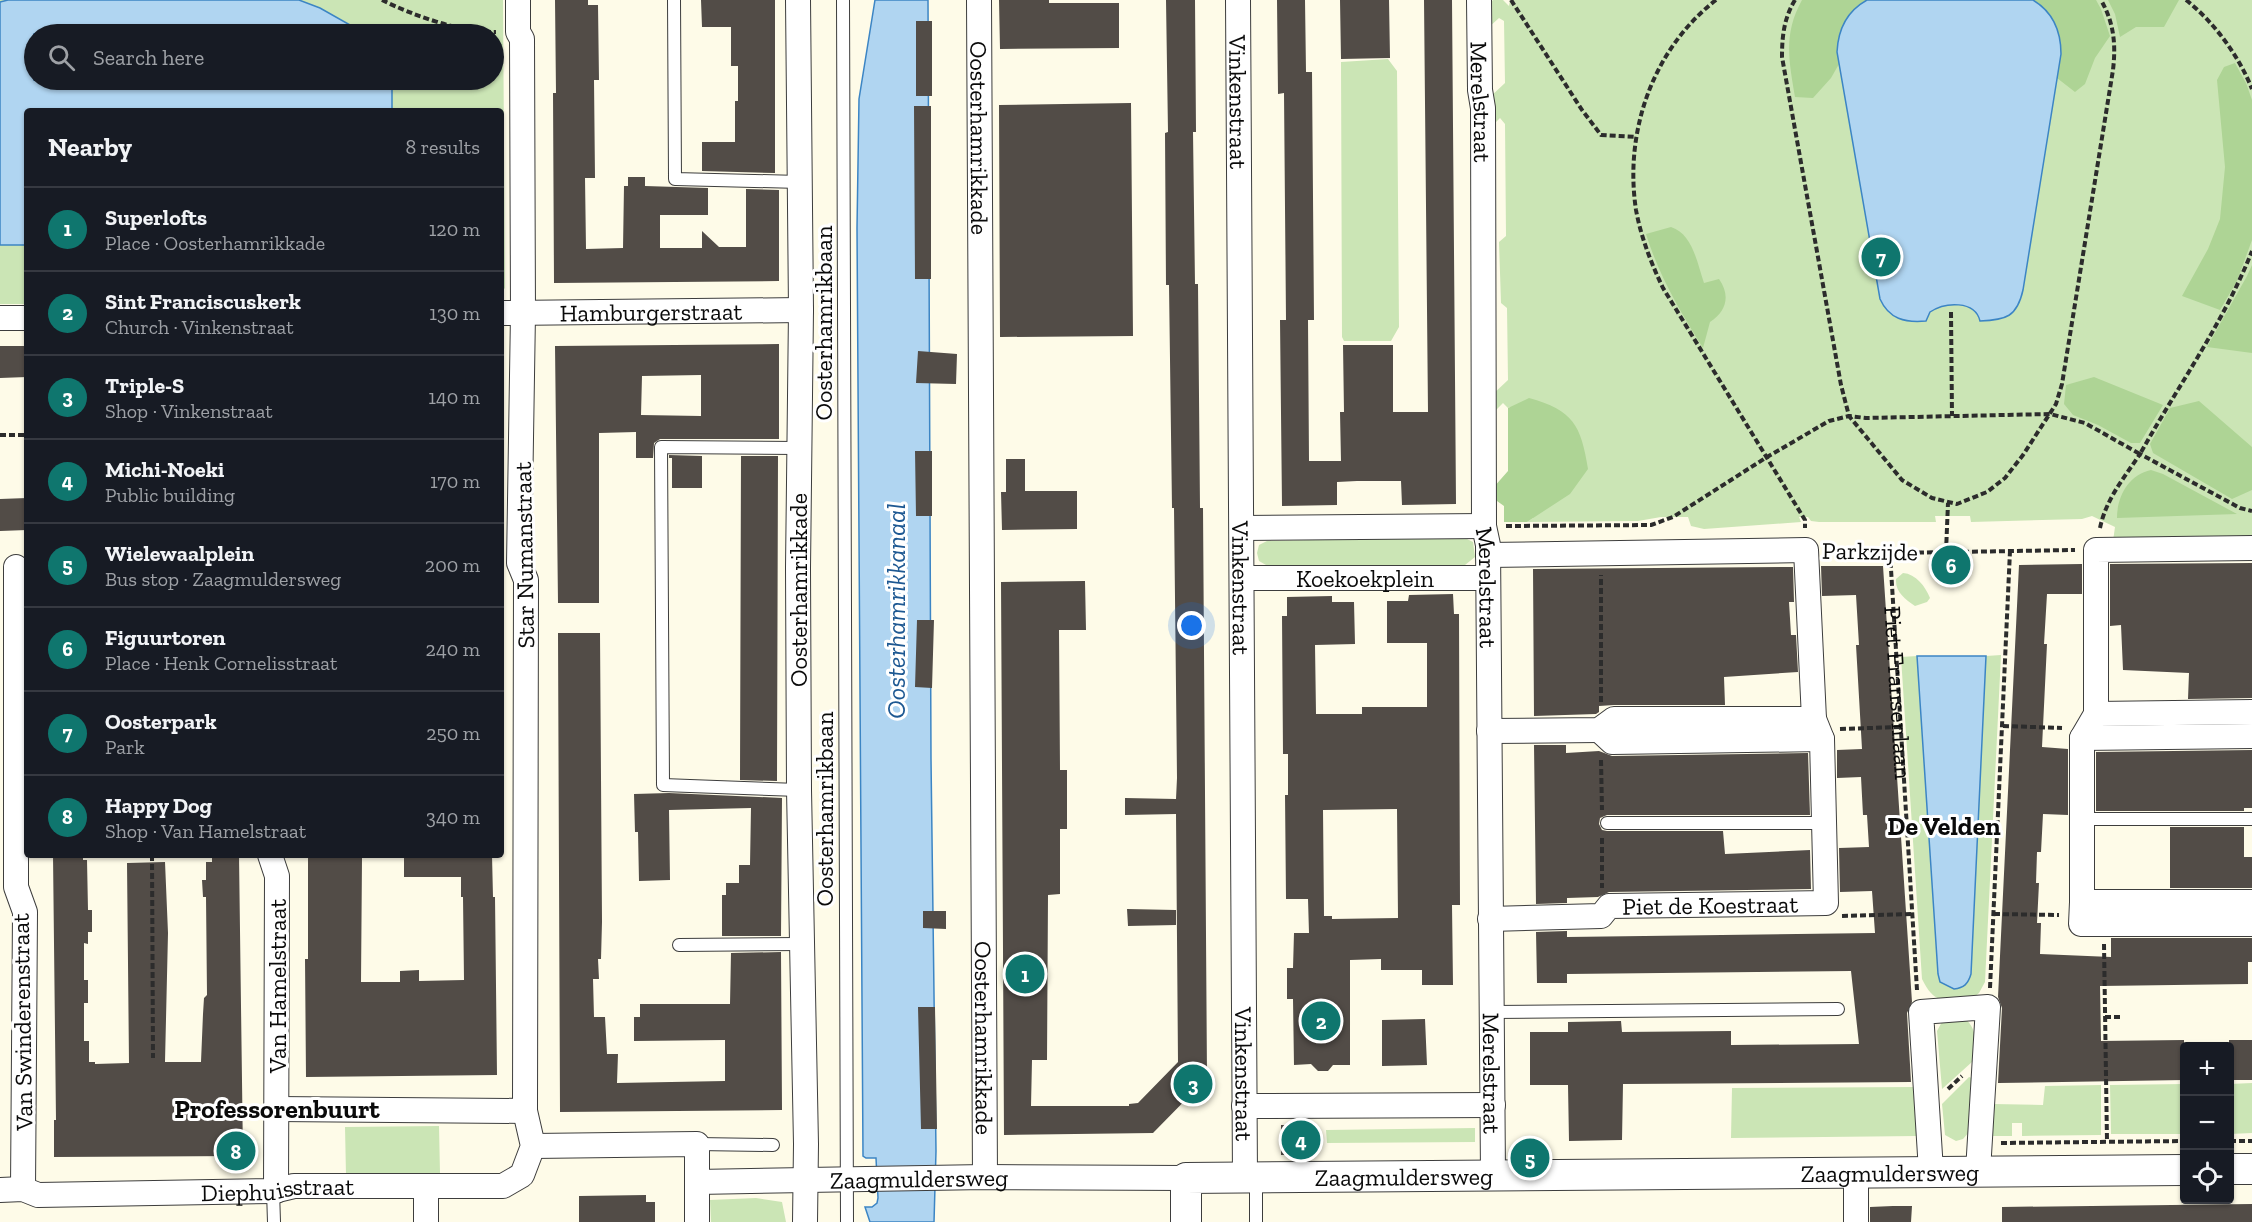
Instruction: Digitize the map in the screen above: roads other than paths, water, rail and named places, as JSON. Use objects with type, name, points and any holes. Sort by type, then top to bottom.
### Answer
[{"type":"street","name":"Star Numanstraat","points":[[518,0],[518,32],[522,39],[512,313],[510,563],[526,580],[525,1111]]},
{"type":"street","name":"Oosterhamrikkade","points":[[798,0],[801,310],[799,790],[806,1144],[805,1222]]},
{"type":"street","name":"Oosterhamrikkade","points":[[979,0],[985,1177]]},
{"type":"street","name":"Vinkenstraat","points":[[1238,0],[1243,578],[1244,1106],[1251,1177]]},
{"type":"street","name":"Merelstraat","points":[[1479,0],[1485,268],[1493,1174]]},
{"type":"street","name":"Hamburgerstraat","points":[[512,313],[801,310]]},
{"type":"street","points":[[0,318],[24,318]]},
{"type":"street","points":[[1242,528],[1487,551]]},
{"type":"street","points":[[2089,914],[2088,727],[2096,550],[2252,548]]},
{"type":"street","name":"Parkzijde","points":[[1487,551],[1601,553],[1806,550],[1818,729]]},
{"type":"street","name":"Koekoekplein","points":[[1243,578],[1487,551]]},
{"type":"street","name":"Van Swinderenstraat","points":[[11,1190],[25,912],[16,888],[14,566]]},
{"type":"street","points":[[2088,727],[2252,712]]},
{"type":"street","points":[[2088,727],[2252,736]]},
{"type":"street","points":[[1489,731],[1600,729],[1612,742],[1818,729],[1824,823]]},
{"type":"street","name":"Piet de Koestraat","points":[[1490,919],[1601,916],[1608,906],[1826,903],[1824,823]]},
{"type":"street","name":"Van Hamelstraat","points":[[271,858],[277,876],[277,1108],[274,1191]]},
{"type":"street","points":[[2089,914],[2252,902]]},
{"type":"street","points":[[2089,914],[2252,924]]},
{"type":"street","points":[[1931,1171],[1921,1012],[1988,1007],[1978,1171]]},
{"type":"street","points":[[1244,1106],[1493,1105]]},
{"type":"street","points":[[277,1108],[525,1111],[534,1146],[698,1144],[697,1222]]},
{"type":"street","name":"Diephuisstraat","points":[[11,1190],[38,1195],[274,1191],[294,1186],[503,1186],[522,1174],[534,1146]]},
{"type":"street","points":[[2234,1169],[2252,1169]]},
{"type":"street","name":"Zaagmuldersweg","points":[[805,1179],[2180,1170]]},
{"type":"street","points":[[1856,1172],[1856,1222]]},
{"type":"street","points":[[1185,1178],[1186,1222]]},
{"type":"street","points":[[697,1182],[805,1179]]},
{"type":"street","points":[[426,1187],[426,1222]]},
{"type":"lane","points":[[674,0],[675,179],[800,182]]},
{"type":"lane","name":"Oosterhamrikbaan","points":[[843,0],[847,1222]]},
{"type":"lane","points":[[799,448],[661,447],[663,785],[799,790]]},
{"type":"lane","points":[[2089,819],[2252,819]]},
{"type":"lane","points":[[1607,823],[1824,823]]},
{"type":"lane","points":[[679,945],[801,944]]},
{"type":"lane","points":[[1492,1012],[1838,1009]]},
{"type":"lane","points":[[698,1144],[772,1145]]},
{"type":"lane","points":[[1251,1177],[1256,1222]]},
{"type":"lane","points":[[273,1222],[274,1191]]},
{"type":"water","points":[[8,0],[299,0],[320,8],[348,24],[24,24],[24,90],[392,90],[392,108],[24,108],[24,245],[0,245],[0,2]]},
{"type":"water","name":"Oosterhamrikkanaal","points":[[875,0],[928,0],[931,759],[936,1151],[934,1222],[870,1222],[865,1207],[872,1207],[877,1203],[878,1198],[876,1158],[863,1156],[857,228],[859,99]]},
{"type":"water","points":[[1867,0],[2033,0],[2046,10],[2057,30],[2061,54],[2023,290],[2014,311],[2003,318],[1980,321],[1972,309],[1966,306],[1951,305],[1930,312],[1926,321],[1911,321],[1893,315],[1880,299],[1837,52],[1839,36],[1849,15]]},
{"type":"water","points":[[1917,656],[1986,656],[1971,974],[1965,985],[1954,989],[1940,982],[1938,974]]},
{"type":"place","name":"Oosterpark","points":[[1881,257]]},
{"type":"place","name":"Figuurtoren","points":[[1951,565]]},
{"type":"place","name":"Superlofts","points":[[1025,974]]},
{"type":"place","name":"Sint Franciscuskerk","points":[[1321,1021]]},
{"type":"place","name":"Triple-S","points":[[1193,1084]]},
{"type":"place","name":"Michi-Noeki","points":[[1301,1140]]},
{"type":"place","name":"Happy Dog","points":[[236,1151]]},
{"type":"place","name":"Wielewaalplein","points":[[1530,1158]]},
{"type":"district","name":"De Velden","points":[[1944,826]]},
{"type":"district","name":"Professorenbuurt","points":[[277,1109]]}]
